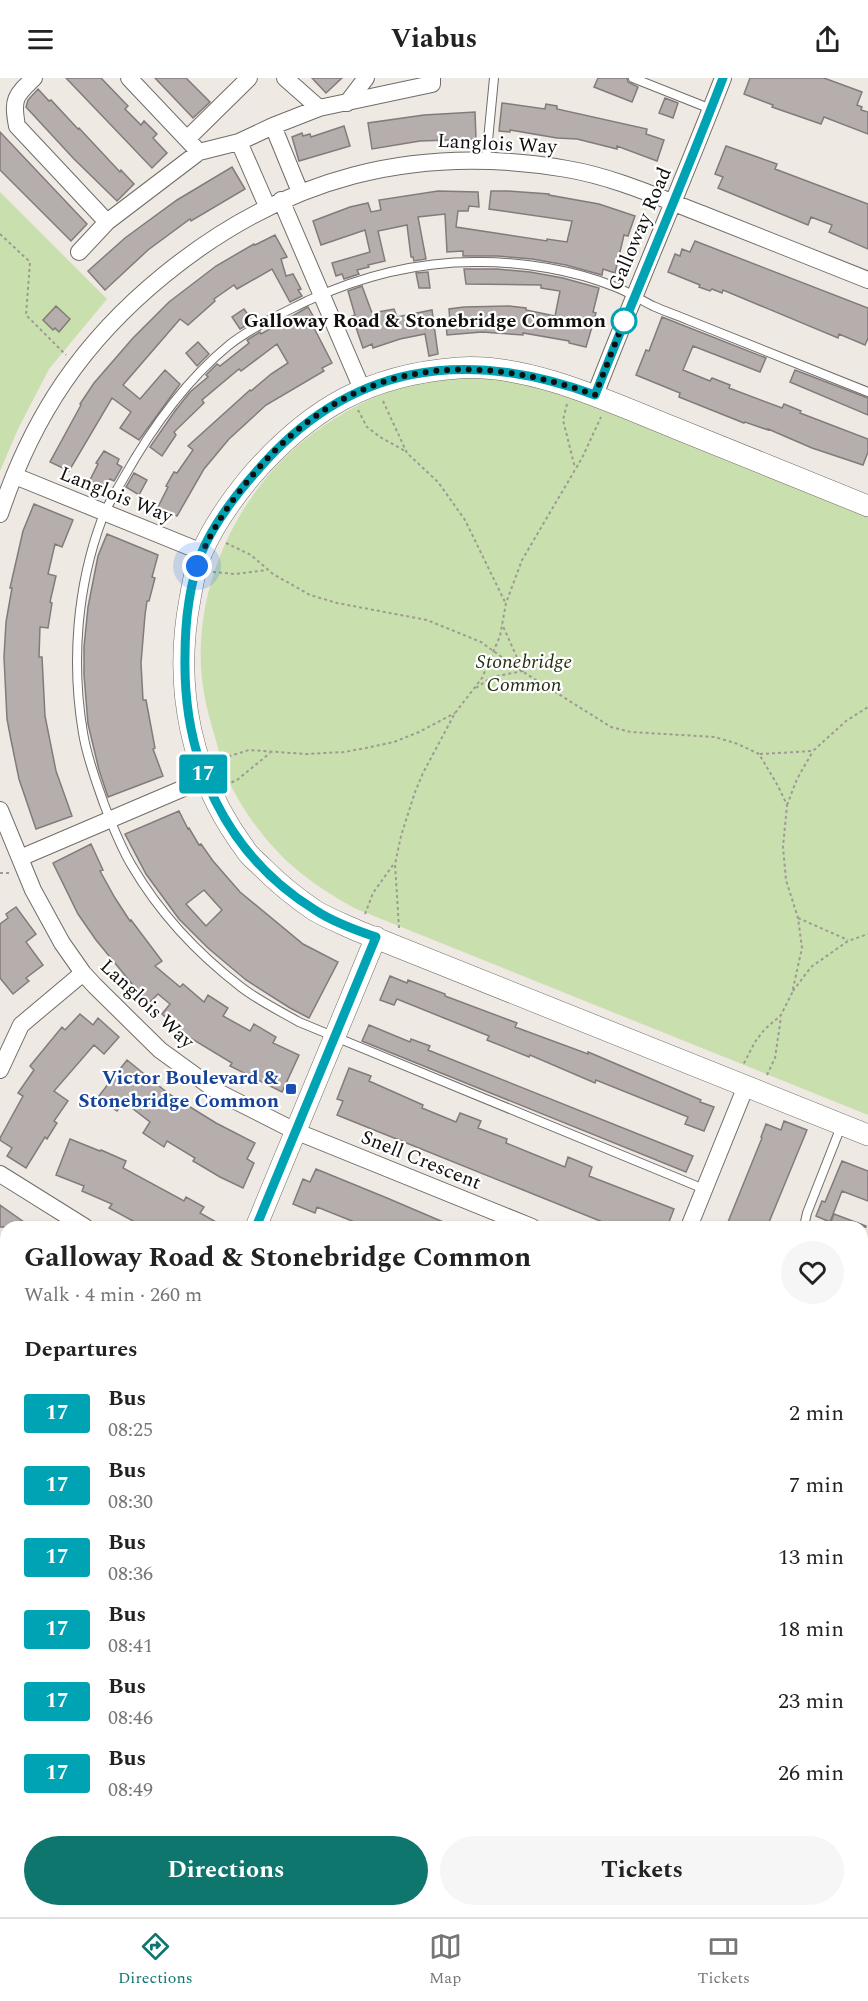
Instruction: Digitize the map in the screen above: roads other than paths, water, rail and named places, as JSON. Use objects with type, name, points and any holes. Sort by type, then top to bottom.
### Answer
[{"type":"street","points":[[34,78],[21,91],[13,107],[16,126],[107,222]]},
{"type":"street","points":[[129,78],[199,152]]},
{"type":"street","points":[[187,139],[249,78]]},
{"type":"street","points":[[285,78],[319,108]]},
{"type":"street","points":[[347,103],[366,78]]},
{"type":"street","points":[[79,252],[107,222],[199,152],[239,142],[319,108],[432,84],[432,78]]},
{"type":"street","name":"Galloway Road","points":[[602,398],[634,296],[666,217],[674,203],[723,78]]},
{"type":"street","points":[[273,126],[300,192]]},
{"type":"street","points":[[239,142],[274,203],[321,295],[364,398]]},
{"type":"street","name":"Langlois Way","points":[[0,514],[32,434],[75,364],[133,300],[189,254],[274,203],[353,175],[424,162],[512,162],[569,169],[619,182],[868,280]]},
{"type":"street","points":[[868,506],[573,387],[499,370],[460,368],[402,376],[364,398],[350,394],[317,414],[291,434],[243,487],[226,511],[199,559],[186,624],[184,668],[187,711],[197,759],[216,780],[246,851],[279,884],[316,911],[375,937],[757,1078],[842,1124],[868,1135]]},
{"type":"street","name":"Langlois Way","points":[[15,476],[104,513],[199,559]]},
{"type":"street","points":[[20,858],[110,819],[216,780]]},
{"type":"street","name":"Langlois Way","points":[[0,810],[33,890],[62,944],[83,973],[160,1050],[218,1092],[295,1131]]},
{"type":"street","points":[[258,1221],[375,937]]},
{"type":"street","points":[[0,1070],[21,1025],[83,973]]},
{"type":"street","points":[[691,1221],[704,1189],[757,1078]]},
{"type":"street","name":"Snell Crescent","points":[[295,1131],[517,1221]]},
{"type":"street","points":[[0,1174],[75,1221]]},
{"type":"lane","points":[[486,161],[494,78]]},
{"type":"lane","points":[[633,78],[711,109]]},
{"type":"lane","points":[[704,1189],[299,1022],[244,989],[208,960],[169,919],[129,862],[91,768],[83,735],[77,687],[78,635],[89,561],[104,513],[130,466],[159,419],[195,376],[232,343],[278,315],[348,284],[381,274],[436,264],[480,262],[534,266],[562,271],[612,285],[653,306],[868,392]]},
{"type":"lane","points":[[805,1221],[842,1124]]},
{"type":"place","name":"Galloway Road & Stonebridge Common","points":[[624,321]]},
{"type":"place","name":"Victor Boulevard & Stonebridge Common","points":[[291,1089]]},
{"type":"park label","name":"Stonebridge Common","points":[[524,674]]}]
